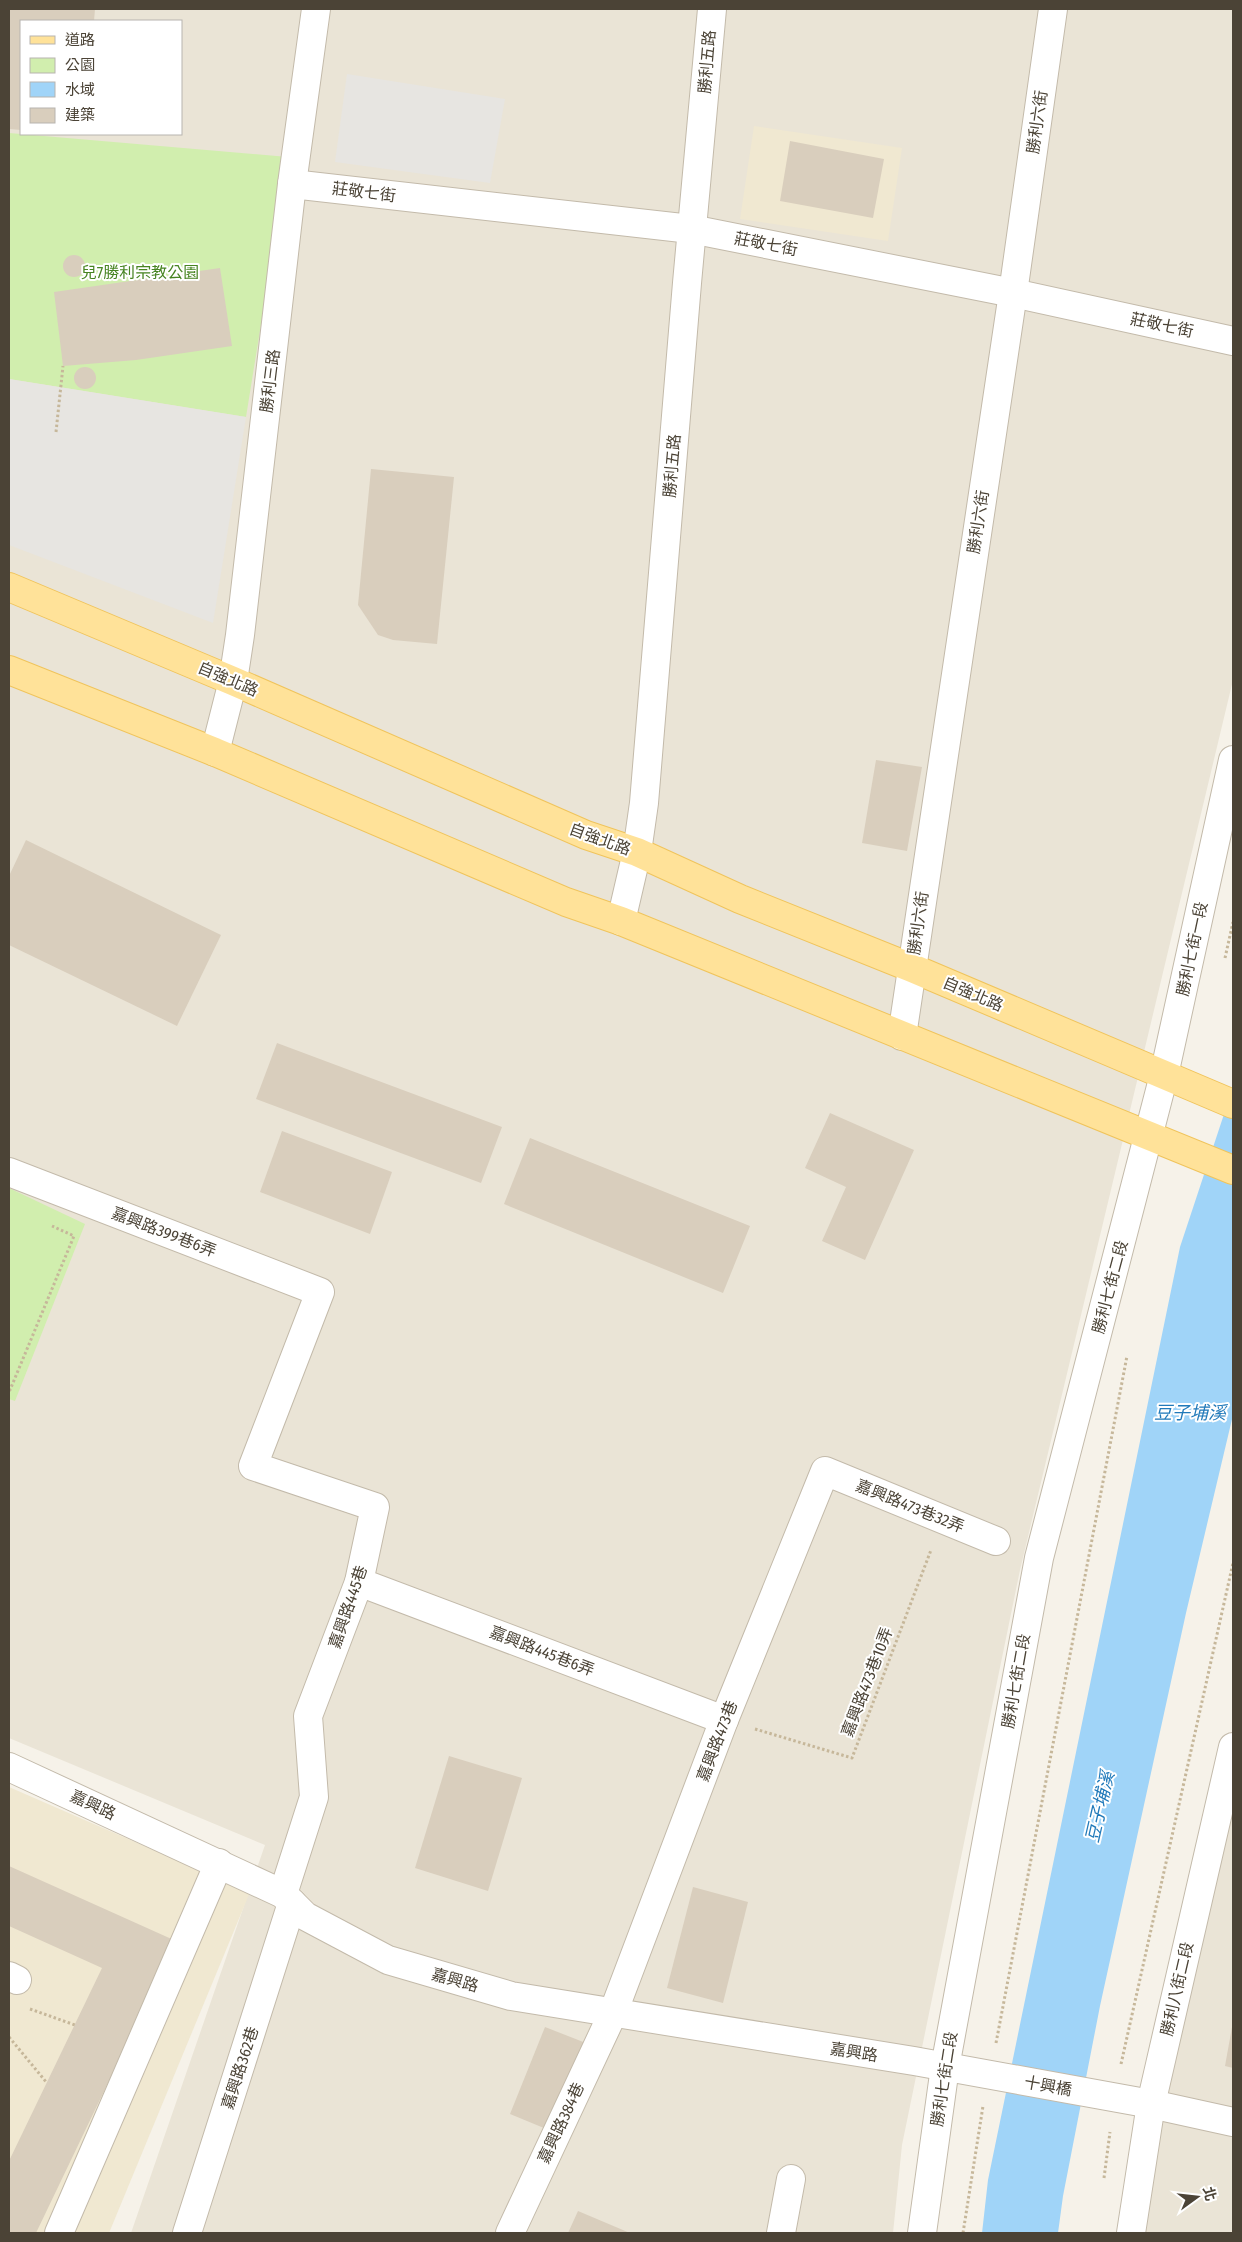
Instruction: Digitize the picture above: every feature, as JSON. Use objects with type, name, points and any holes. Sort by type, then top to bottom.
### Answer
[{"type":"main road","name":"自強北路","points":[[9,587],[233,681],[586,835],[638,852],[740,899],[912,968],[1233,1104]]},
{"type":"main road","points":[[9,670],[215,752],[566,902],[621,921],[1233,1170]]},
{"type":"street","name":"勝利三路","points":[[215,752],[233,681],[240,636],[292,184],[316,9]]},
{"type":"street","name":"勝利五路","points":[[621,921],[638,852],[644,803],[712,9]]},
{"type":"street","name":"勝利六街","points":[[902,1036],[1013,293],[1053,9]]},
{"type":"street","name":"莊敬七街","points":[[292,184],[692,229],[1013,293],[1233,341]]},
{"type":"street","name":"勝利七街一段","points":[[1161,1142],[1164,1075],[1233,760]]},
{"type":"street","name":"勝利七街二段","points":[[922,2233],[945,2067],[1039,1558],[1161,1142]]},
{"type":"street","name":"嘉興路399巷6弄","points":[[9,1172],[320,1292]]},
{"type":"street","name":"嘉興路445巷","points":[[287,1899],[314,1797],[308,1716],[359,1582],[375,1507],[253,1466],[320,1292]]},
{"type":"street","name":"嘉興路473巷32弄","points":[[825,1471],[996,1541]]},
{"type":"street","name":"嘉興路473巷","points":[[612,2013],[724,1720],[825,1471]]},
{"type":"street","name":"嘉興路445巷6弄","points":[[359,1582],[724,1720]]},
{"type":"street","name":"勝利八街二段","points":[[1131,2233],[1151,2104],[1233,1747]]},
{"type":"street","name":"嘉興路","points":[[9,1767],[219,1863],[287,1899],[305,1916],[388,1960],[510,1996],[945,2067]]},
{"type":"street","points":[[59,2233],[219,1863]]},
{"type":"street","name":"嘉興路362巷","points":[[187,2233],[287,1899]]},
{"type":"street","name":"嘉興路384巷","points":[[510,2233],[612,2013]]},
{"type":"street","name":"十興橋","points":[[945,2067],[1151,2104]]},
{"type":"street","points":[[1151,2104],[1233,2122]]},
{"type":"street","points":[[781,2233],[791,2179]]},
{"type":"path","points":[[56,432],[63,366]]},
{"type":"path","points":[[9,1388],[74,1236],[50,1224]]},
{"type":"path","points":[[996,2045],[1128,1350]]},
{"type":"path","name":"嘉興路473巷10弄","points":[[724,1720],[852,1758],[942,1519]]},
{"type":"path","points":[[1121,2064],[1233,1563]]},
{"type":"path","points":[[28,2008],[74,2025]]},
{"type":"path","points":[[9,2037],[47,2082]]},
{"type":"path","points":[[963,2233],[984,2098]]},
{"type":"shaded area","points":[[9,9],[1233,9],[1233,680],[1020,1570],[902,2145],[893,2233],[131,2233],[265,1845],[9,1738]]},
{"type":"shaded area","points":[[347,74],[505,99],[490,183],[335,162]]},
{"type":"shaded area","points":[[754,126],[902,148],[888,241],[740,219]]},
{"type":"shaded area","points":[[9,379],[246,417],[213,623],[9,545]]},
{"type":"shaded area","points":[[1233,1755],[1233,2233],[1134,2233]]},
{"type":"shaded area","points":[[9,1787],[250,1892],[109,2233],[9,2233]]},
{"type":"green space","name":"兒7勝利宗教公園","points":[[9,133],[288,157],[246,417],[9,379]]},
{"type":"green space","points":[[9,1188],[85,1224],[15,1401],[9,1399]]},
{"type":"water","name":"豆子埔溪","points":[[1233,1087],[1233,1415],[1186,1613],[1100,2006],[1063,2196],[1058,2233],[982,2233],[988,2180],[1180,1247]]},
{"type":"building","points":[[9,9],[95,9],[94,20],[20,20],[20,130],[9,129]]},
{"type":"building","points":[[790,141],[884,159],[873,218],[780,201]]},
{"type":"building","points":[[74,255],[84,262],[85,266],[78,276],[74,277],[64,270],[63,266],[70,256]]},
{"type":"building","points":[[220,268],[232,346],[136,360],[63,366],[54,292]]},
{"type":"building","points":[[85,367],[95,374],[96,378],[89,388],[85,389],[75,382],[74,378],[81,368]]},
{"type":"building","points":[[371,469],[454,477],[437,644],[393,640],[378,635],[358,605]]},
{"type":"building","points":[[876,760],[922,767],[907,851],[862,843]]},
{"type":"building","points":[[26,840],[221,935],[177,1026],[9,945],[9,876]]},
{"type":"building","points":[[277,1043],[502,1127],[481,1183],[256,1099]]},
{"type":"building","points":[[830,1113],[914,1150],[865,1260],[822,1241],[846,1187],[805,1168]]},
{"type":"building","points":[[282,1131],[392,1172],[370,1234],[260,1192]]},
{"type":"building","points":[[530,1138],[750,1226],[723,1293],[504,1204]]},
{"type":"building","points":[[449,1756],[522,1778],[488,1891],[415,1868]]},
{"type":"building","points":[[9,1866],[176,1941],[36,2233],[9,2233],[9,2161],[102,1968],[9,1926]]},
{"type":"building","points":[[693,1887],[748,1902],[723,2003],[667,1988]]},
{"type":"building","points":[[545,2027],[591,2045],[556,2133],[510,2114]]},
{"type":"building","points":[[1233,2027],[1233,2068],[1225,2066]]},
{"type":"building","points":[[578,2211],[630,2233],[568,2233]]}]
